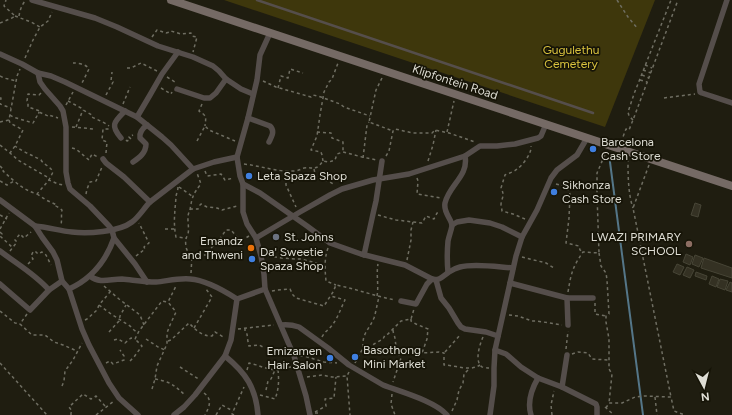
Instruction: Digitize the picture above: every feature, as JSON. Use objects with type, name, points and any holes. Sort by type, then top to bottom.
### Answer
[{"type":"main road","name":"Klipfontein Road","points":[[171,0],[732,186]]},
{"type":"street","points":[[32,0],[95,18],[149,42],[193,57],[213,66],[226,79],[253,94]]},
{"type":"street","points":[[727,0],[699,84],[698,92],[732,103]]},
{"type":"street","points":[[270,33],[260,55],[248,118],[237,160],[243,184],[243,212],[261,256],[265,291],[294,356],[312,414]]},
{"type":"street","points":[[137,117],[162,74],[178,52]]},
{"type":"street","points":[[0,54],[22,64],[38,74],[51,76],[137,117],[171,145],[194,169]]},
{"type":"street","points":[[38,74],[40,82],[62,108],[66,127],[66,172],[70,189],[109,226],[112,230],[114,238],[147,282]]},
{"type":"street","points":[[176,88],[204,98],[210,98],[226,79]]},
{"type":"street","points":[[121,138],[115,130],[114,123],[123,110]]},
{"type":"street","points":[[248,118],[272,128],[273,132],[269,142]]},
{"type":"street","points":[[254,236],[300,212],[330,194],[342,189],[426,169],[466,156],[480,146],[515,144],[538,138],[541,136],[546,124]]},
{"type":"street","points":[[133,162],[140,157],[146,148],[146,144],[140,136],[142,130],[147,125]]},
{"type":"street","points":[[490,415],[494,386],[495,350],[513,268],[522,237],[537,210],[554,172],[577,154],[587,138]]},
{"type":"street","points":[[448,272],[447,247],[452,225],[445,207],[446,199],[464,171],[466,156]]},
{"type":"street","points":[[35,226],[73,233],[84,233],[112,230],[125,226],[136,219],[150,202],[194,169],[214,162],[237,160]]},
{"type":"street","points":[[105,161],[150,202]]},
{"type":"street","points":[[364,255],[376,201],[382,161]]},
{"type":"street","points":[[243,184],[260,193],[330,243],[364,255],[406,265],[434,279],[440,298],[462,327],[465,329],[486,332],[498,336]]},
{"type":"street","points":[[0,200],[35,226],[53,252],[57,260],[62,281],[69,289],[86,339],[109,383],[119,398],[138,415]]},
{"type":"street","points":[[452,225],[466,220],[472,220],[495,224],[522,237]]},
{"type":"street","points":[[69,289],[80,285],[90,276],[103,261],[114,238]]},
{"type":"street","points":[[0,251],[23,267],[49,290]]},
{"type":"street","points":[[401,301],[416,304],[427,284],[434,279],[442,278],[452,270],[466,266],[513,268]]},
{"type":"street","points":[[90,276],[101,281],[122,279],[154,282],[190,279],[206,283],[237,300],[265,291]]},
{"type":"street","points":[[0,284],[30,310],[49,290],[62,281]]},
{"type":"street","points":[[510,283],[567,298],[593,298]]},
{"type":"street","points":[[567,298],[568,325]]},
{"type":"street","points":[[174,415],[200,390],[225,356],[231,340],[237,300]]},
{"type":"street","points":[[281,325],[294,325],[352,366],[383,385],[431,404],[442,410],[447,415]]},
{"type":"street","points":[[495,350],[506,354],[521,367],[538,378],[562,387],[596,404],[597,415]]},
{"type":"street","points":[[562,387],[567,355]]},
{"type":"street","points":[[225,356],[234,363],[250,384],[256,398],[258,415]]},
{"type":"street","points":[[531,415],[529,400],[538,378]]},
{"type":"lane","points":[[257,0],[267,2],[593,113]]},
{"type":"path","points":[[6,0],[4,6],[15,16],[32,22],[40,27]]},
{"type":"path","points":[[19,17],[26,0]]},
{"type":"path","points":[[617,0],[638,29]]},
{"type":"path","points":[[632,120],[628,112],[671,0]]},
{"type":"path","points":[[620,144],[626,129],[629,130],[678,0]]},
{"type":"path","points":[[0,23],[15,16]]},
{"type":"path","points":[[149,42],[157,30],[166,33],[172,31],[181,34],[191,34],[192,36],[197,37],[193,57]]},
{"type":"path","points":[[323,161],[320,152],[311,150],[318,132],[324,92],[332,79],[338,61]]},
{"type":"path","points":[[62,108],[66,106],[89,69],[85,65],[73,63]]},
{"type":"path","points":[[127,68],[131,68],[141,63],[175,82],[174,84],[176,88],[171,94],[155,86]]},
{"type":"path","points":[[645,65],[652,68]]},
{"type":"path","points":[[278,88],[281,76],[288,78],[290,69],[303,73]]},
{"type":"path","points":[[644,70],[651,72]]},
{"type":"path","points":[[103,100],[112,84],[112,72]]},
{"type":"path","points":[[642,75],[649,78]]},
{"type":"path","points":[[0,76],[16,81]]},
{"type":"path","points":[[363,158],[367,125],[376,90],[383,76]]},
{"type":"path","points":[[256,80],[311,97],[313,95],[324,98],[370,116]]},
{"type":"path","points":[[640,80],[647,82]]},
{"type":"path","points":[[123,110],[130,87]]},
{"type":"path","points":[[45,89],[39,95],[28,94],[28,107],[40,111],[39,112],[48,116],[49,115],[59,119],[64,118]]},
{"type":"path","points":[[664,98],[692,95],[698,92]]},
{"type":"path","points":[[0,98],[0,104],[11,108]]},
{"type":"path","points":[[198,141],[206,126],[205,115],[199,111],[204,98]]},
{"type":"path","points":[[447,133],[454,99]]},
{"type":"path","points":[[68,101],[92,115],[92,117],[98,121],[104,122],[112,127],[108,130],[103,129],[102,140],[107,142],[105,161],[96,181],[90,182],[87,189],[85,202]]},
{"type":"path","points":[[76,127],[83,110]]},
{"type":"path","points":[[10,115],[33,123],[39,112]]},
{"type":"path","points":[[9,120],[10,123],[23,130],[10,153]]},
{"type":"path","points":[[369,122],[394,131],[395,129],[399,129],[413,133],[432,133],[436,130],[467,139],[477,143],[480,146]]},
{"type":"path","points":[[206,126],[209,130],[230,138],[240,144]]},
{"type":"path","points":[[66,127],[94,130]]},
{"type":"path","points":[[426,169],[436,130]]},
{"type":"path","points":[[323,161],[329,162],[335,160],[338,154],[343,152],[363,158],[382,161],[389,151],[394,131]]},
{"type":"path","points":[[318,132],[331,133],[332,138],[344,142],[343,152]]},
{"type":"path","points":[[121,138],[125,138],[127,141],[131,139],[129,137],[134,135],[140,136]]},
{"type":"path","points":[[528,141],[531,149],[525,161],[517,170],[505,175],[501,185],[503,199],[501,204],[502,211],[531,222]]},
{"type":"path","points":[[0,145],[18,160],[49,180],[58,184],[69,186]]},
{"type":"path","points":[[14,146],[41,160],[53,172],[49,180],[37,194]]},
{"type":"path","points":[[66,146],[76,149],[89,160],[92,154],[105,161]]},
{"type":"path","points":[[606,408],[609,403],[612,374],[610,369],[609,339],[606,322],[606,316],[609,314],[607,280],[606,273],[601,266],[599,253],[597,173],[607,150]]},
{"type":"path","points":[[628,158],[631,202],[674,411],[685,415]]},
{"type":"path","points":[[237,160],[271,170],[286,171],[296,171],[304,168],[314,169],[323,161]]},
{"type":"path","points":[[633,208],[649,164]]},
{"type":"path","points":[[0,166],[4,170],[3,171],[18,185],[46,200],[57,204],[56,206],[62,210],[62,219],[59,230]]},
{"type":"path","points":[[202,166],[207,176],[221,174],[225,180],[240,176]]},
{"type":"path","points":[[190,279],[192,256],[186,249],[185,244],[188,234],[189,211],[192,196],[201,184],[194,169]]},
{"type":"path","points":[[314,169],[316,178],[328,181],[342,189]]},
{"type":"path","points":[[286,171],[286,185],[300,212]]},
{"type":"path","points":[[409,174],[417,178],[417,194],[446,199]]},
{"type":"path","points":[[0,181],[7,185],[14,181]]},
{"type":"path","points":[[548,183],[567,187],[570,194],[566,243],[579,246],[580,250],[583,252],[599,253]]},
{"type":"path","points":[[186,238],[176,237],[174,211],[178,186],[192,196]]},
{"type":"path","points":[[189,211],[191,209],[198,209],[201,204],[222,210],[242,205]]},
{"type":"path","points":[[0,228],[12,209]]},
{"type":"path","points":[[373,214],[396,220],[422,223],[426,216],[434,219],[437,213],[446,211]]},
{"type":"path","points":[[0,215],[7,218]]},
{"type":"path","points":[[131,259],[140,253],[145,248],[144,247],[150,243],[136,219]]},
{"type":"path","points":[[406,265],[413,222]]},
{"type":"path","points":[[6,256],[20,234],[24,238],[35,226]]},
{"type":"path","points":[[165,229],[175,229]]},
{"type":"path","points":[[192,256],[208,255],[210,249],[226,230],[231,230],[238,238],[254,236]]},
{"type":"path","points":[[0,232],[2,234],[0,236],[12,247]]},
{"type":"path","points":[[330,243],[326,253],[324,265],[326,281],[336,285],[401,301]]},
{"type":"path","points":[[23,267],[33,259],[31,255],[35,250],[38,254],[42,252],[46,255],[52,266],[59,271]]},
{"type":"path","points":[[567,298],[571,274],[576,262],[583,252]]},
{"type":"path","points":[[261,256],[301,259],[324,265]]},
{"type":"path","points":[[516,256],[546,263],[554,268]]},
{"type":"path","points":[[350,415],[347,376],[363,348],[362,341],[367,328],[374,318],[378,296],[377,266],[380,258]]},
{"type":"path","points":[[168,302],[180,279]]},
{"type":"path","points":[[101,281],[110,292],[140,315],[144,325]]},
{"type":"path","points":[[194,328],[212,297],[206,288],[206,283]]},
{"type":"path","points":[[265,291],[290,289],[296,298],[324,306],[336,285]]},
{"type":"path","points":[[80,321],[87,319],[97,310],[99,305],[110,292]]},
{"type":"path","points":[[320,342],[325,332],[332,326],[345,300],[331,296]]},
{"type":"path","points":[[593,298],[595,314],[606,316]]},
{"type":"path","points":[[135,339],[162,301],[168,302],[176,312],[167,333],[167,344],[157,366],[152,389]]},
{"type":"path","points":[[411,319],[416,304]]},
{"type":"path","points":[[99,305],[138,333]]},
{"type":"path","points":[[109,332],[119,321],[126,305]]},
{"type":"path","points":[[20,324],[30,310]]},
{"type":"path","points":[[0,311],[20,324],[32,335],[45,335],[54,342],[63,344],[77,351]]},
{"type":"path","points":[[503,314],[518,316],[532,321],[568,325],[565,350],[567,355],[588,353],[592,359],[609,360]]},
{"type":"path","points":[[363,348],[369,350],[374,344],[383,339],[384,336],[393,330],[401,321],[411,319]]},
{"type":"path","points":[[411,319],[411,321],[416,324],[428,329],[427,339],[422,353],[444,353]]},
{"type":"path","points":[[167,341],[171,340],[189,323],[201,334],[212,336],[215,332],[231,340]]},
{"type":"path","points":[[232,330],[281,325]]},
{"type":"path","points":[[245,328],[249,346],[263,347]]},
{"type":"path","points":[[465,329],[444,353],[444,365],[468,369],[480,365],[482,367],[494,368]]},
{"type":"path","points":[[393,330],[393,334],[396,338],[395,349],[401,358],[393,383],[394,389],[391,404],[395,415]]},
{"type":"path","points":[[480,365],[478,354],[479,348],[482,338],[486,332]]},
{"type":"path","points":[[114,340],[118,339],[125,343],[131,338],[135,339],[142,346],[130,361]]},
{"type":"path","points":[[62,386],[65,371],[86,339]]},
{"type":"path","points":[[146,339],[165,350]]},
{"type":"path","points":[[101,366],[110,361],[113,364],[124,360],[124,356],[120,350]]},
{"type":"path","points":[[294,356],[304,356],[324,362],[352,366]]},
{"type":"path","points":[[0,363],[47,415]]},
{"type":"path","points":[[244,375],[249,363],[257,364],[267,369],[276,370],[297,366]]},
{"type":"path","points":[[180,367],[204,383]]},
{"type":"path","points":[[451,415],[459,390],[463,383],[464,374],[468,369]]},
{"type":"path","points":[[266,390],[268,381],[271,379],[276,370]]},
{"type":"path","points":[[256,398],[260,394],[275,398],[279,385],[276,370]]},
{"type":"path","points":[[301,378],[322,375],[336,377],[347,376]]},
{"type":"path","points":[[312,414],[326,406],[325,399],[334,398],[336,377]]},
{"type":"path","points":[[155,379],[167,381],[177,387],[190,400]]},
{"type":"path","points":[[234,415],[232,414],[233,411],[246,384],[250,384]]},
{"type":"path","points":[[552,415],[551,405],[555,384]]},
{"type":"path","points":[[200,390],[208,396],[210,402],[205,415]]},
{"type":"path","points":[[71,415],[72,411],[69,407],[83,394],[91,399],[96,396],[106,407]]},
{"type":"path","points":[[609,403],[622,403],[635,397],[644,396],[671,397]]},
{"type":"path","points":[[655,397],[657,415]]},
{"type":"path","points":[[96,415],[119,398]]},
{"type":"path","points":[[596,404],[606,408],[614,415]]},
{"type":"path","points":[[216,415],[222,405],[233,411]]},
{"type":"green space","name":"Gugulethu Cemetery","points":[[224,0],[655,0],[605,127]]},
{"type":"building","points":[[695,203],[701,205],[698,217],[691,215]]},
{"type":"building","points":[[686,254],[693,257],[690,265],[683,262]]},
{"type":"building","points":[[695,255],[703,258],[699,267],[692,264]]},
{"type":"building","points":[[704,258],[732,268],[732,278],[701,268]]},
{"type":"building","points":[[677,264],[684,267],[680,275],[673,272]]},
{"type":"building","points":[[687,267],[694,270],[690,278],[683,275]]},
{"type":"building","points":[[696,272],[707,276],[706,280],[695,276]]},
{"type":"building","points":[[712,276],[719,279],[716,287],[709,284]]},
{"type":"building","points":[[720,279],[728,281],[725,290],[717,287]]},
{"type":"building","points":[[730,282],[732,283],[732,292],[726,290]]},
{"type":"waterway","points":[[610,162],[643,415]]},
{"type":"place","name":"Barcelona Cash Store","points":[[593,149]]},
{"type":"place","name":"Leta Spaza Shop","points":[[249,176]]},
{"type":"place","name":"Sikhonza Cash Store","points":[[554,192]]},
{"type":"place","name":"St. Johns","points":[[276,237]]},
{"type":"place","name":"LWAZI PRIMARY SCHOOL","points":[[689,244]]},
{"type":"place","name":"Emandz and Thweni","points":[[251,248]]},
{"type":"place","name":"Da' Sweetie Spaza Shop","points":[[252,259]]},
{"type":"place","name":"Basothong Mini Market","points":[[355,357]]},
{"type":"place","name":"Emizamen Hair Salon","points":[[330,358]]}]
